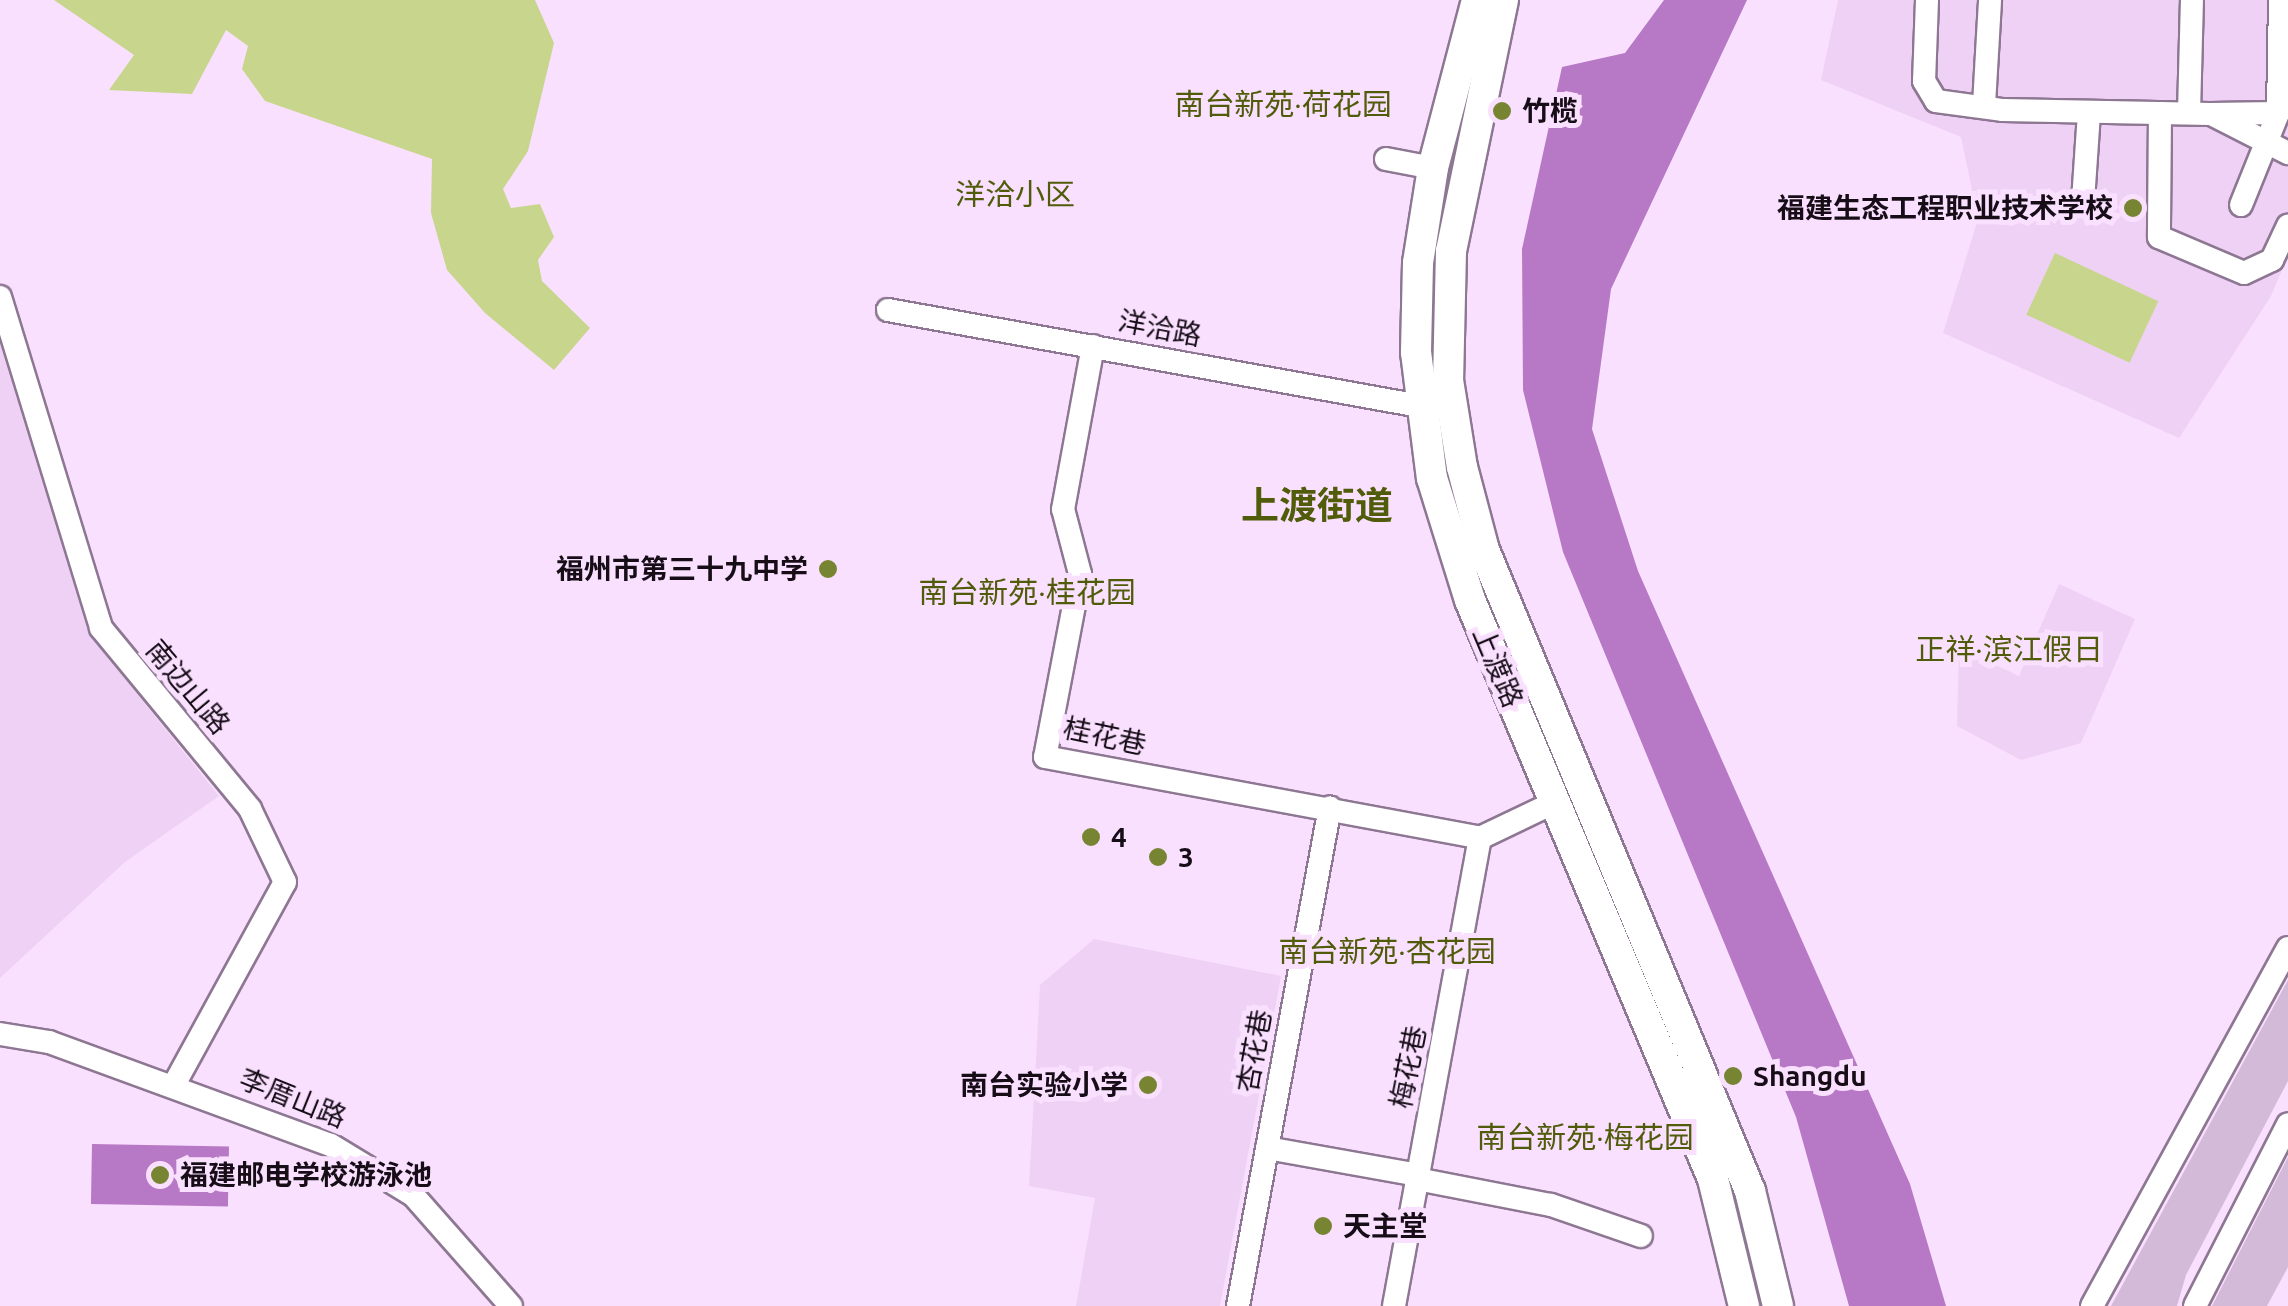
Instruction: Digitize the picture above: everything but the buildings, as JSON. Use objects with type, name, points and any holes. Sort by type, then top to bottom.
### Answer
[{"type":"main road","name":"上渡路","points":[[1479,1],[1434,168],[1418,263],[1420,406],[1455,563],[1713,1179],[1744,1306]]},
{"type":"main road","name":"上渡路","points":[[1479,1],[1451,251],[1448,380],[1462,468],[1484,550],[1750,1190],[1778,1306]]},
{"type":"street","points":[[1927,0],[1926,90],[1936,100],[2089,112],[2278,113]]},
{"type":"street","points":[[1978,105],[1990,0]]},
{"type":"street","points":[[2192,0],[2199,113]]},
{"type":"street","points":[[2278,113],[2284,29],[2280,0]]},
{"type":"street","points":[[2240,205],[2288,88]]},
{"type":"street","points":[[2083,201],[2089,112]]},
{"type":"street","points":[[2160,113],[2159,237],[2252,273],[2272,260],[2288,226]]},
{"type":"street","points":[[2199,113],[2288,152]]},
{"type":"street","points":[[1386,159],[1434,168]]},
{"type":"street","name":"南边山路","points":[[0,297],[101,628],[250,809],[286,882],[174,1085]]},
{"type":"street","name":"洋洽路","points":[[888,310],[1420,406]]},
{"type":"street","name":"桂花巷","points":[[1092,346],[1063,510],[1080,574],[1045,758],[1480,838]]},
{"type":"street","points":[[1480,838],[1555,802]]},
{"type":"street","name":"杏花巷","points":[[1238,1306],[1330,808]]},
{"type":"street","name":"梅花巷","points":[[1394,1306],[1480,838]]},
{"type":"street","points":[[2092,1306],[2288,948]]},
{"type":"street","name":"李厝山路","points":[[0,1034],[48,1042],[291,1126],[384,1174],[427,1208],[511,1306]]},
{"type":"street","points":[[2196,1306],[2288,1124]]},
{"type":"street","points":[[1267,1148],[1551,1205],[1641,1236]]},
{"type":"shaded area","points":[[1664,0],[1747,0],[1611,289],[1592,429],[1638,571],[1910,1184],[1946,1306],[1849,1306],[1796,1117],[1563,552],[1523,390],[1522,249],[1562,67],[1625,53]]},
{"type":"shaded area","name":"福建生态工程职业技术学校","points":[[1838,0],[2288,0],[2288,256],[2271,296],[2179,438],[1943,333],[1978,219],[1961,137],[1821,80]]},
{"type":"shaded area","points":[[0,315],[92,638],[219,796],[125,862],[0,978]]},
{"type":"shaded area","points":[[2059,584],[2135,619],[2081,743],[2021,760],[1957,726],[1959,648],[2019,676]]},
{"type":"shaded area","name":"南台实验小学","points":[[1094,939],[1281,976],[1220,1306],[1076,1306],[1095,1198],[1029,1186],[1040,985]]},
{"type":"shaded area","name":"福建邮电学校游泳池","points":[[92,1144],[229,1146],[228,1206],[91,1204]]},
{"type":"green space","points":[[54,0],[535,0],[554,43],[528,151],[503,189],[511,208],[540,204],[554,237],[538,260],[542,281],[590,328],[554,370],[485,313],[447,270],[431,213],[432,159],[265,101],[242,69],[248,46],[226,30],[192,94],[109,90],[134,55]]},
{"type":"green space","points":[[2055,253],[2158,301],[2130,363],[2026,315]]},
{"type":"place","name":"竹榄","points":[[1502,111]]},
{"type":"place","name":"福建生态工程职业技术学校","points":[[2133,208]]},
{"type":"place","name":"福州市第三十九中学","points":[[828,569]]},
{"type":"place","name":"4","points":[[1091,837]]},
{"type":"place","name":"3","points":[[1158,857]]},
{"type":"place","name":"Shangdu","points":[[1733,1076]]},
{"type":"place","name":"南台实验小学","points":[[1148,1085]]},
{"type":"place","name":"福建邮电学校游泳池","points":[[160,1175]]},
{"type":"place","name":"天主堂","points":[[1323,1226]]},
{"type":"district","name":"南台新苑·荷花园","points":[[1283,104]]},
{"type":"district","name":"洋洽小区","points":[[1015,194]]},
{"type":"district","name":"上渡街道","points":[[1317,506]]},
{"type":"district","name":"南台新苑·桂花园","points":[[1027,592]]},
{"type":"district","name":"正祥·滨江假日","points":[[2009,649]]},
{"type":"district","name":"南台新苑·杏花园","points":[[1387,951]]},
{"type":"district","name":"南台新苑·梅花园","points":[[1585,1137]]}]
